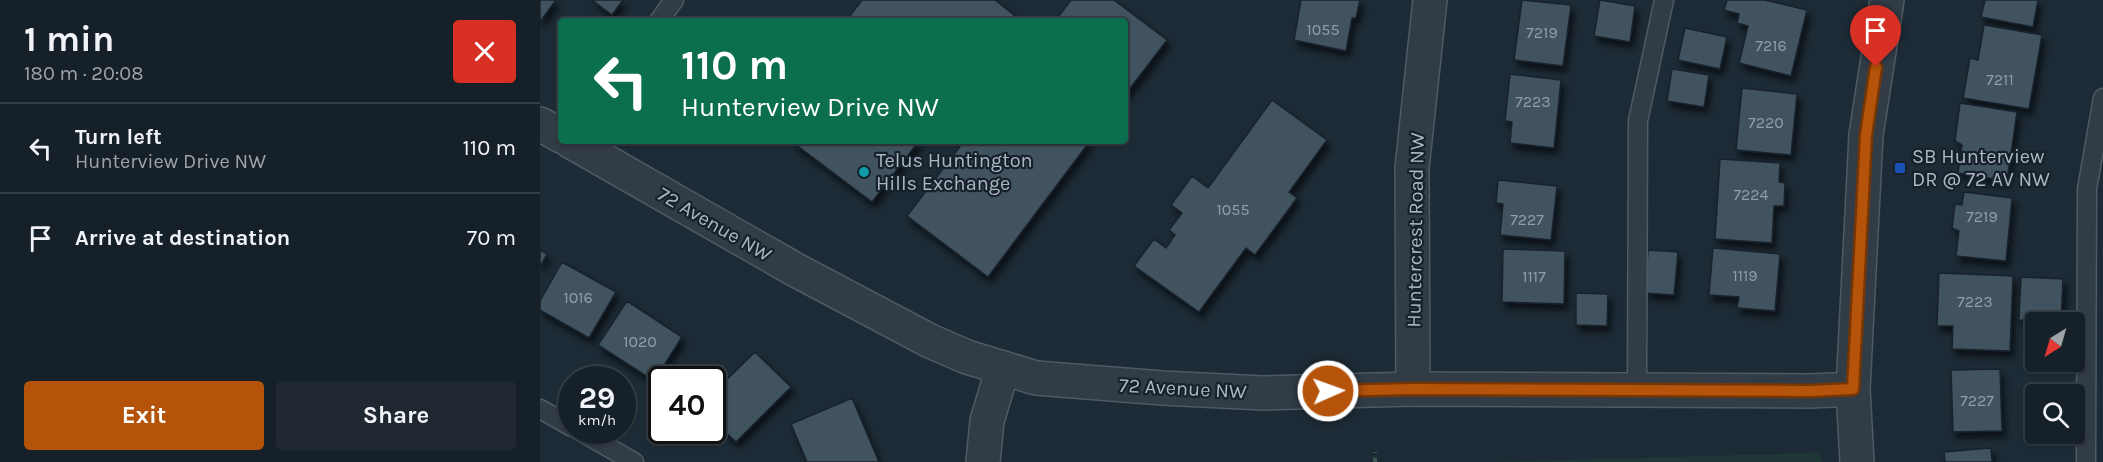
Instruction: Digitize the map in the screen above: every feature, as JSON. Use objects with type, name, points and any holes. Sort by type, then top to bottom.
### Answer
[{"type":"street","name":"Huntercrest Road NW","points":[[1413,389],[1412,168],[1430,0]]},
{"type":"street","points":[[1857,462],[1853,389],[1866,135],[1887,0]]},
{"type":"street","points":[[540,124],[558,134]]},
{"type":"street","name":"72 Avenue NW","points":[[575,144],[794,269],[909,330],[967,357],[1036,378],[1263,393],[1413,389],[1811,391],[1853,389]]},
{"type":"street","points":[[983,462],[987,421],[1003,368]]},
{"type":"lane","points":[[661,18],[674,0]]},
{"type":"lane","points":[[1637,390],[1638,121],[1664,0]]},
{"type":"lane","points":[[2086,462],[2087,189],[2103,98]]},
{"type":"lane","points":[[540,409],[558,419]]},
{"type":"lane","points":[[602,444],[634,462]]},
{"type":"path","points":[[1375,452],[1375,462]]},
{"type":"green space","points":[[1818,452],[1823,462],[1490,462],[1784,454]]},
{"type":"building","points":[[540,0],[556,0],[540,22]]},
{"type":"building","points":[[592,0],[623,0],[612,15]]},
{"type":"building","points":[[862,0],[995,0],[1014,15],[1012,18],[848,18]]},
{"type":"building","points":[[1071,0],[1114,0],[1167,40],[1128,91],[1128,18],[1057,18]]},
{"type":"building","points":[[1301,0],[1360,0],[1356,18],[1352,18],[1346,51],[1294,40]]},
{"type":"building","points":[[1522,0],[1571,5],[1563,66],[1514,60]]},
{"type":"building","points":[[1600,0],[1635,6],[1630,42],[1594,36]]},
{"type":"building","points":[[1727,0],[1765,0],[1807,10],[1791,76],[1739,63],[1748,26],[1737,23],[1739,14],[1724,10]]},
{"type":"building","points":[[1985,0],[2038,0],[2033,27],[1981,17]]},
{"type":"building","points":[[1984,25],[2042,35],[2029,109],[1963,98],[1970,58],[1978,60]]},
{"type":"building","points":[[1685,28],[1727,37],[1720,69],[1678,60]]},
{"type":"building","points":[[1672,69],[1709,75],[1704,107],[1667,101]]},
{"type":"building","points":[[1510,74],[1561,80],[1554,148],[1510,143],[1512,122],[1505,121]]},
{"type":"building","points":[[1742,88],[1797,94],[1791,155],[1736,150]]},
{"type":"building","points":[[1272,100],[1327,140],[1289,192],[1297,198],[1255,255],[1246,248],[1199,312],[1134,266],[1154,239],[1166,248],[1175,235],[1169,230],[1182,213],[1171,205],[1192,176],[1208,188]]},
{"type":"building","points":[[1960,103],[2017,112],[2007,181],[1958,173],[1962,145],[1955,141]]},
{"type":"building","name":"Telus Huntington Hills Exchange","points":[[795,144],[917,144],[872,202]]},
{"type":"building","points":[[962,144],[1088,144],[988,277],[907,216]]},
{"type":"building","points":[[1720,159],[1780,163],[1779,182],[1785,183],[1784,206],[1774,206],[1772,243],[1715,239]]},
{"type":"building","points":[[1498,180],[1557,186],[1551,240],[1500,235],[1503,204],[1496,203]]},
{"type":"building","points":[[1964,192],[2012,198],[2006,261],[1956,256],[1959,231],[1952,228],[1955,204],[1962,205]]},
{"type":"building","points":[[1713,248],[1780,254],[1775,311],[1737,308],[1739,297],[1709,295]]},
{"type":"building","points":[[1503,249],[1565,251],[1564,304],[1502,302]]},
{"type":"building","points":[[540,250],[547,254],[540,267]]},
{"type":"building","points":[[1648,250],[1678,252],[1674,295],[1645,293]]},
{"type":"building","points":[[562,262],[616,292],[589,338],[540,310],[540,301]]},
{"type":"building","points":[[1939,273],[2013,276],[2010,351],[1952,349],[1953,326],[1937,326]]},
{"type":"building","points":[[2021,277],[2063,279],[2061,312],[2025,312],[2025,320],[2019,320]]},
{"type":"building","points":[[1576,293],[1608,294],[1607,326],[1576,325]]},
{"type":"building","points":[[627,301],[682,337],[664,366],[648,366],[648,377],[636,369],[636,366],[631,366],[598,345]]},
{"type":"building","points":[[755,352],[791,387],[736,442],[726,432],[726,380]]},
{"type":"building","points":[[2000,369],[2002,431],[1953,432],[1951,370]]},
{"type":"building","points":[[852,398],[879,462],[807,462],[791,424]]},
{"type":"building","points":[[1991,448],[1992,462],[1945,462],[1944,452]]},
{"type":"place","name":"SB Hunterview DR @ 72 AV NW","points":[[1900,168]]},
{"type":"place","name":"Telus Huntington Hills Exchange","points":[[864,172]]},
{"type":"route","points":[[1328,391],[1413,389],[1811,391],[1853,389],[1866,135],[1876,67]]}]
